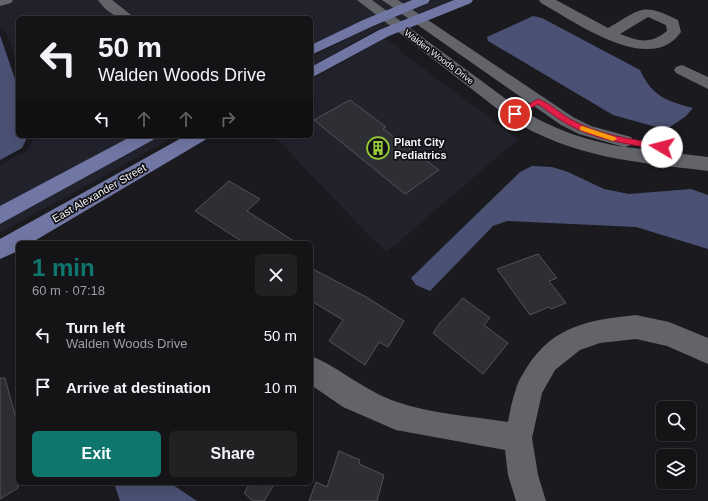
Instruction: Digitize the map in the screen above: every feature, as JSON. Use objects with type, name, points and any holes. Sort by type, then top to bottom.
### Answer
[{"type":"main road","points":[[313,50],[387,8],[402,9],[423,0]]},
{"type":"main road","points":[[313,72],[384,33],[466,0]]},
{"type":"main road","points":[[0,216],[143,138]]},
{"type":"main road","name":"East Alexander Street","points":[[0,250],[195,138]]},
{"type":"street","points":[[0,2],[6,0]]},
{"type":"street","points":[[104,0],[125,16]]},
{"type":"street","name":"Walden Woods Drive","points":[[364,0],[387,8],[399,27],[515,114],[542,130],[566,141],[626,155],[708,164]]},
{"type":"street","points":[[546,0],[609,34]]},
{"type":"street","name":"Walden Woods Drive","points":[[402,9],[569,122],[585,130],[616,140],[701,152]]},
{"type":"street","points":[[682,70],[708,84]]},
{"type":"street","points":[[515,114],[538,101]]},
{"type":"street","points":[[531,501],[523,475],[518,438],[529,388],[546,361],[572,340],[600,331],[636,327],[669,334],[708,351]]},
{"type":"street","points":[[313,371],[352,397],[396,416],[433,424],[518,438]]},
{"type":"shaded area","points":[[0,0],[411,0],[363,20],[313,44],[313,16],[16,16],[16,60],[6,32],[0,28]]},
{"type":"shaded area","points":[[434,0],[454,0],[374,31],[313,66],[313,56],[372,26]]},
{"type":"shaded area","points":[[385,39],[400,48],[401,52],[518,139],[387,252],[276,138],[313,138],[313,79]]},
{"type":"shaded area","points":[[34,138],[130,138],[0,208],[0,165],[27,151]]},
{"type":"shaded area","points":[[156,138],[172,138],[0,233],[0,224]]},
{"type":"water","points":[[533,16],[542,18],[640,70],[655,92],[675,103],[693,108],[686,116],[670,127],[656,127],[613,115],[488,41],[487,37]]},
{"type":"water","points":[[0,35],[16,82],[16,138],[27,138],[22,148],[0,160]]},
{"type":"water","points":[[532,166],[552,167],[568,172],[604,189],[629,194],[691,189],[708,195],[708,249],[636,227],[507,221],[493,226],[430,291],[416,285],[411,278],[520,172]]},
{"type":"water","points":[[115,485],[173,485],[197,501],[120,501]]},
{"type":"building","name":"Plant City Pediatrics","points":[[350,100],[386,127],[383,129],[439,170],[405,194],[314,120]]},
{"type":"building","points":[[229,181],[260,199],[247,211],[294,241],[241,241],[195,211]]},
{"type":"building","points":[[538,254],[557,278],[549,281],[566,303],[551,309],[549,307],[530,315],[497,269]]},
{"type":"building","points":[[313,269],[368,298],[404,321],[388,347],[379,342],[365,365],[329,341],[343,320],[313,302]]},
{"type":"building","points":[[463,298],[490,318],[484,325],[508,343],[483,374],[433,333],[439,324]]},
{"type":"building","points":[[0,378],[5,378],[16,419],[16,485],[18,485],[18,488],[0,499]]},
{"type":"building","points":[[339,451],[360,460],[359,464],[384,475],[377,501],[309,501],[316,482],[327,487]]},
{"type":"building","points":[[249,485],[274,485],[264,501],[253,501],[244,493]]},
{"type":"slow traffic","points":[[582,128],[613,139]]},
{"type":"place","name":"Plant City Pediatrics","points":[[378,148]]},
{"type":"route","points":[[515,114],[538,101],[567,121],[585,130],[616,140],[662,147]]}]
